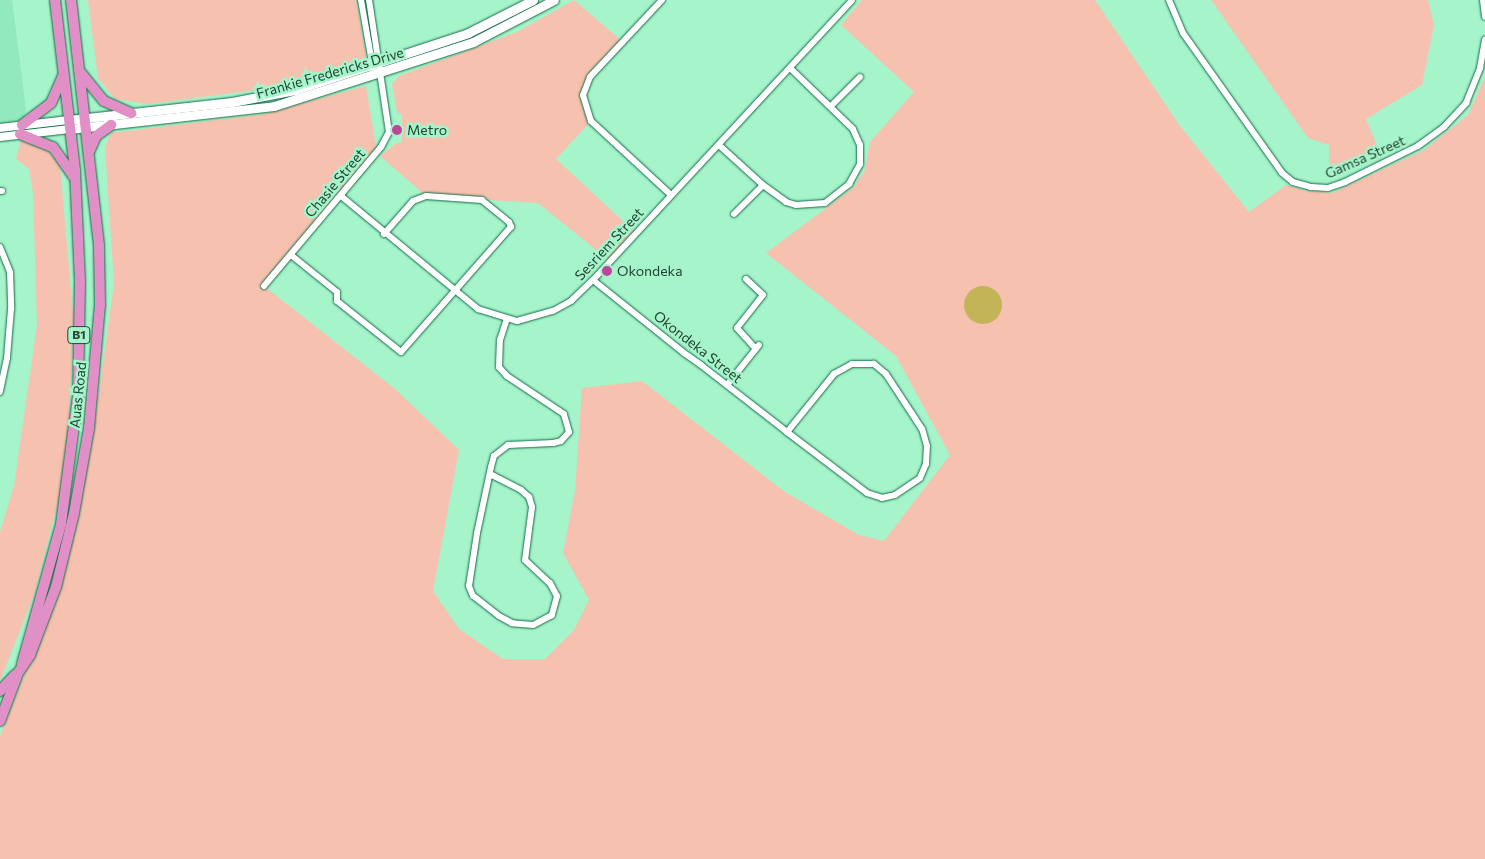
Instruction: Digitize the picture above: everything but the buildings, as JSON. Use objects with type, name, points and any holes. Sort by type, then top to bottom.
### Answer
[{"type":"highway","name":"Auas Road","points":[[0,721],[20,668],[61,524],[76,428],[80,282],[76,180],[55,0]]},
{"type":"highway","name":"Auas Road","points":[[20,668],[30,654],[56,587],[74,514],[89,428],[100,281],[90,150],[71,0]]},
{"type":"highway","points":[[80,70],[104,101],[131,113]]},
{"type":"highway","points":[[63,74],[51,103],[21,130],[54,147],[76,180]]},
{"type":"highway","points":[[90,150],[96,136],[111,125]]},
{"type":"highway","points":[[0,690],[20,668]]},
{"type":"main road","name":"Frankie Fredericks Drive","points":[[69,125],[131,113],[272,96],[376,65],[468,33],[534,0]]},
{"type":"main road","name":"Frankie Fredericks Drive","points":[[86,123],[111,125],[274,106],[380,77],[472,42],[554,0]]},
{"type":"street","name":"Chasie Street","points":[[264,286],[381,147],[389,132],[380,77],[361,0]]},
{"type":"street","name":"Chasie Street","points":[[370,0],[376,65]]},
{"type":"street","points":[[662,0],[590,77],[583,95],[592,121],[671,195]]},
{"type":"street","name":"Sesriem Street","points":[[341,196],[384,234],[478,309],[508,319],[535,318],[553,312],[571,301],[593,280],[671,195],[720,146],[852,0]]},
{"type":"street","name":"Gamsa Street","points":[[1169,0],[1183,33],[1282,173],[1293,182],[1310,187],[1328,188],[1345,182],[1418,146],[1444,127],[1466,103],[1480,68],[1485,39]]},
{"type":"street","points":[[1483,0],[1485,17]]},
{"type":"street","points":[[720,146],[786,202],[810,206],[825,203],[849,184],[860,164],[860,145],[853,129],[790,69]]},
{"type":"street","points":[[831,106],[860,77]]},
{"type":"street","points":[[0,128],[21,130],[69,125]]},
{"type":"street","points":[[0,137],[21,130]]},
{"type":"street","points":[[734,214],[764,185]]},
{"type":"street","points":[[291,255],[337,292],[337,301],[397,351],[404,350],[511,227],[489,204],[477,199],[418,197],[384,234]]},
{"type":"street","points":[[0,247],[10,272],[7,358],[0,392]]},
{"type":"street","points":[[727,385],[758,347],[737,328],[766,297],[746,279]]},
{"type":"street","name":"Okondeka Street","points":[[593,280],[787,432],[867,493],[882,498],[906,489],[920,478],[926,464],[927,446],[922,429],[886,374],[874,364],[852,364],[834,374],[787,432]]},
{"type":"street","points":[[490,474],[521,490],[529,497],[532,507],[525,560],[550,583],[557,596],[552,615],[533,625],[512,623],[499,616],[473,596],[469,586],[490,474],[494,456],[501,448],[518,442],[561,441],[569,432],[564,414],[507,376],[499,366],[500,340],[508,319]]},
{"type":"street","points":[[0,354],[7,358]]},
{"type":"shaded area","points":[[0,0],[12,0],[26,110],[22,125],[0,128]]},
{"type":"shaded area","points":[[88,0],[356,0],[366,57],[333,71],[278,87],[148,104],[115,99],[98,78]]},
{"type":"shaded area","points":[[574,0],[623,42],[590,77],[583,95],[591,121],[556,159],[636,233],[610,261],[538,203],[426,196],[380,156],[395,144],[402,142],[402,115],[397,112],[392,84],[399,76],[517,32]]},
{"type":"shaded area","points":[[862,0],[1095,0],[1180,126],[1249,212],[1286,185],[1307,191],[1332,193],[1424,150],[1468,115],[1485,77],[1485,859],[0,859],[0,736],[61,583],[92,441],[114,284],[105,147],[111,133],[259,115],[366,86],[377,153],[264,286],[395,389],[459,450],[433,591],[459,629],[503,659],[545,659],[574,630],[589,600],[563,553],[575,491],[582,388],[642,381],[785,492],[859,535],[884,541],[950,455],[896,356],[766,253],[853,188],[865,170],[870,142],[914,92],[841,25]]},
{"type":"shaded area","points":[[1211,0],[1428,0],[1434,25],[1422,85],[1366,119],[1382,157],[1329,179],[1329,145],[1308,138]]},
{"type":"shaded area","points":[[21,140],[44,147],[60,166],[73,315],[69,422],[60,493],[34,595],[0,681],[0,532],[14,486],[37,325],[33,193],[29,169],[16,159]]},
{"type":"shaded area","points":[[983,286],[997,291],[1002,305],[997,319],[983,324],[969,319],[964,305],[969,291]]},
{"type":"place","name":"Metro","points":[[397,130]]},
{"type":"place","name":"Okondeka","points":[[607,271]]}]
